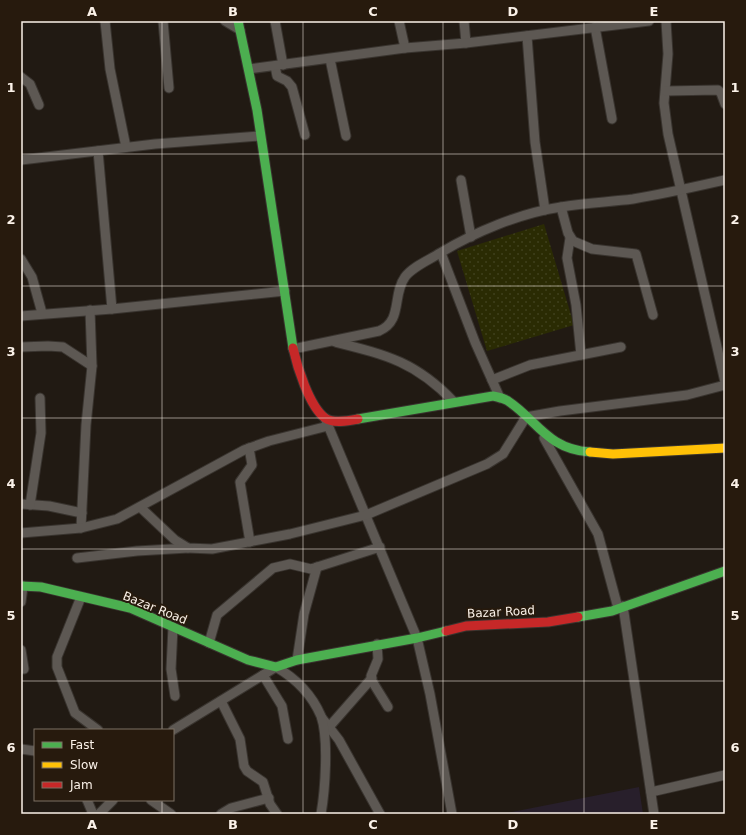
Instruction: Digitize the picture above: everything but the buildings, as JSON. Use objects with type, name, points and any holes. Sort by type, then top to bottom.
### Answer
[{"type":"main road","points":[[239,25],[249,69],[294,349],[308,393],[326,422],[348,421],[419,410],[454,402],[493,396],[507,400],[540,431],[562,445],[585,452],[613,454],[725,448]]},
{"type":"main road","name":"Bazar Road","points":[[22,586],[41,587],[130,608],[248,660],[276,667],[297,660],[377,644],[417,638],[466,626],[548,622],[593,615],[725,571]]},
{"type":"street","points":[[105,21],[110,69],[126,147]]},
{"type":"street","points":[[163,21],[169,88]]},
{"type":"street","points":[[225,21],[239,25]]},
{"type":"street","points":[[275,21],[279,66],[277,76],[287,81],[292,87],[305,135]]},
{"type":"street","points":[[399,21],[405,48]]},
{"type":"street","points":[[464,21],[466,43]]},
{"type":"street","points":[[249,69],[405,48],[466,43],[616,23],[649,21]]},
{"type":"street","points":[[77,558],[137,551],[188,548],[212,549],[290,534],[366,514],[450,480],[496,459],[503,454],[526,417],[560,410],[687,395],[725,383],[668,134],[664,103],[668,54],[666,21]]},
{"type":"street","points":[[595,27],[612,120]]},
{"type":"street","points":[[527,36],[535,142],[545,210]]},
{"type":"street","points":[[330,58],[346,136]]},
{"type":"street","points":[[21,77],[30,84],[39,105]]},
{"type":"street","points":[[666,91],[718,90],[721,93],[725,104]]},
{"type":"street","points":[[21,160],[126,147],[260,136]]},
{"type":"street","points":[[98,151],[112,309]]},
{"type":"street","points":[[461,180],[471,236]]},
{"type":"street","points":[[294,349],[387,328],[395,316],[400,288],[405,276],[441,253],[482,231],[545,210],[632,199],[725,180]]},
{"type":"street","points":[[562,207],[570,238],[567,258],[576,305],[581,355]]},
{"type":"street","points":[[570,238],[573,241],[592,248],[636,254],[653,315]]},
{"type":"street","points":[[441,253],[500,398]]},
{"type":"street","points":[[21,259],[32,277],[42,314]]},
{"type":"street","points":[[21,316],[112,309],[285,291]]},
{"type":"street","points":[[81,528],[86,425],[92,366],[90,310]]},
{"type":"street","points":[[332,341],[372,351],[405,364],[440,387],[454,402]]},
{"type":"street","points":[[21,347],[63,347],[92,366]]},
{"type":"street","points":[[492,380],[530,365],[621,347]]},
{"type":"street","points":[[40,398],[40,433],[26,504],[82,513]]},
{"type":"street","points":[[21,533],[81,528],[117,519],[227,458],[269,441],[326,422],[380,547],[417,638],[430,694],[452,814]]},
{"type":"street","points":[[540,431],[598,534],[620,607],[654,814]]},
{"type":"street","points":[[250,448],[252,465],[240,482],[250,542]]},
{"type":"street","points":[[140,507],[175,540],[188,548]]},
{"type":"street","points":[[209,643],[217,615],[273,568],[290,564],[302,568],[317,567],[380,547]]},
{"type":"street","points":[[297,660],[304,614],[317,567]]},
{"type":"street","points":[[21,602],[22,586]]},
{"type":"street","points":[[81,596],[57,657],[57,666],[75,713],[97,729]]},
{"type":"street","points":[[173,627],[171,663],[175,696]]},
{"type":"street","points":[[329,727],[372,678],[378,659],[377,644]]},
{"type":"street","points":[[21,650],[24,670]]},
{"type":"street","points":[[276,667],[295,680],[312,700],[321,717],[339,740],[380,814]]},
{"type":"street","name":"Bazar Road","points":[[174,729],[276,667]]},
{"type":"street","points":[[263,675],[282,706],[288,739]]},
{"type":"street","points":[[372,678],[374,687],[388,707]]},
{"type":"street","points":[[221,702],[240,739],[244,766],[247,771],[263,782],[277,814]]},
{"type":"street","points":[[321,717],[324,733],[326,774],[325,793],[321,814]]},
{"type":"street","points":[[21,749],[34,751]]},
{"type":"street","points":[[651,792],[725,775]]},
{"type":"street","points":[[221,814],[231,808],[269,798]]},
{"type":"street","points":[[87,801],[93,814]]},
{"type":"street","points":[[100,814],[112,801]]},
{"type":"street","points":[[152,801],[171,814]]},
{"type":"shaded area","points":[[544,224],[574,325],[487,351],[457,251]]},
{"type":"shaded area","points":[[639,787],[643,814],[502,814]]},
{"type":"traffic: fast","points":[[238,21],[257,110],[293,348]]},
{"type":"traffic: fast","points":[[358,419],[493,396],[503,398],[508,401],[553,440],[575,450],[590,452]]},
{"type":"traffic: fast","points":[[578,617],[612,611],[725,571]]},
{"type":"traffic: fast","points":[[21,586],[41,587],[130,608],[248,660],[276,667],[297,660],[417,638],[446,631]]},
{"type":"traffic: slow","points":[[590,452],[613,454],[725,448]]},
{"type":"traffic: jam","points":[[293,348],[304,385],[319,412],[325,418],[332,421],[341,422],[358,419]]},
{"type":"traffic: jam","points":[[446,631],[466,626],[548,622],[578,617]]}]
